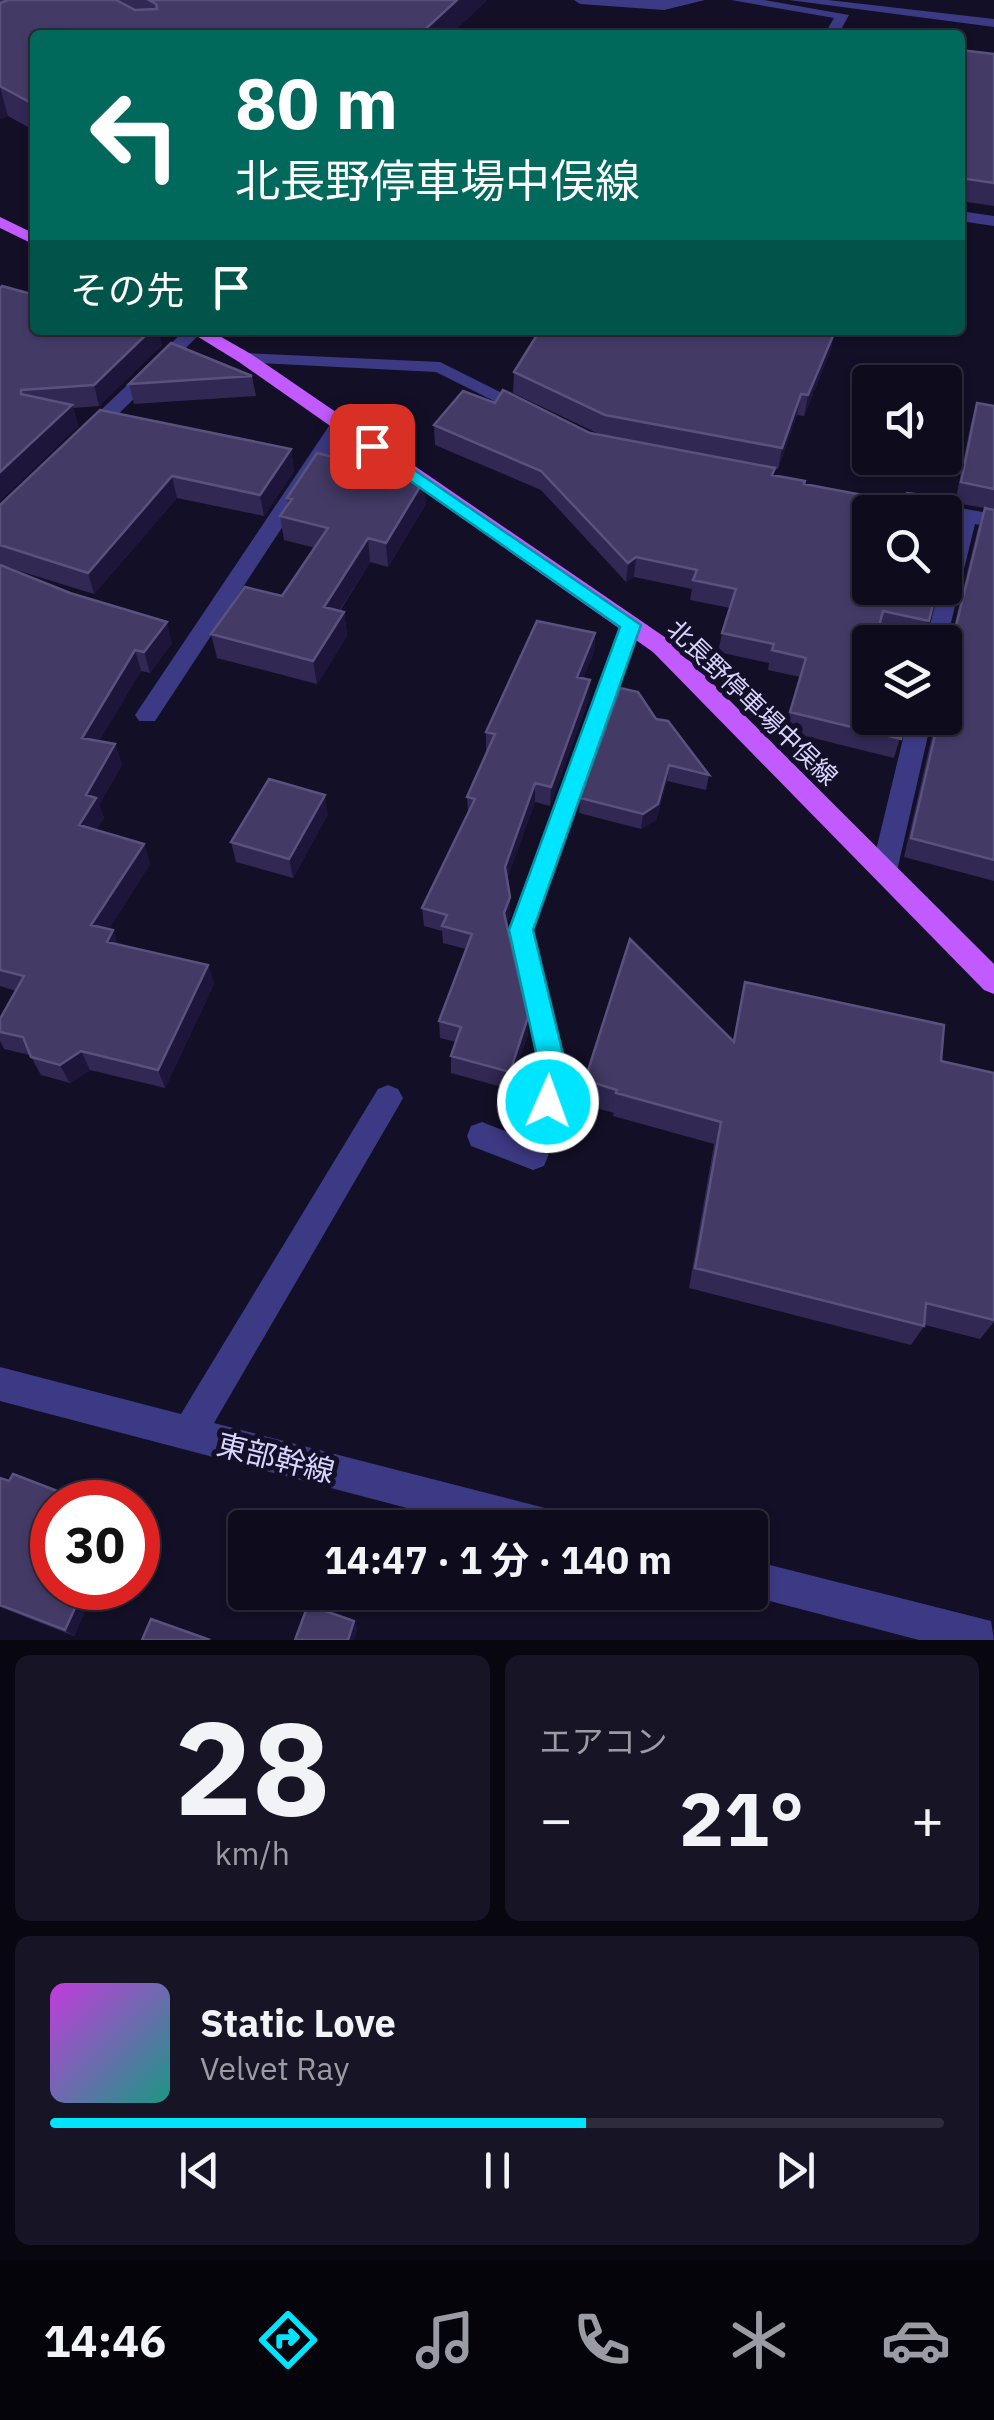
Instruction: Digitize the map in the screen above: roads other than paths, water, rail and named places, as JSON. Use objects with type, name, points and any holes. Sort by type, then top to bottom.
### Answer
[{"type":"main road","points":[[0,222],[30,237]]},
{"type":"main road","name":"北長野停車場中俣線","points":[[205,335],[245,358],[661,646],[994,982]]},
{"type":"street","points":[[580,0],[635,6],[700,0]]},
{"type":"street","points":[[736,0],[842,16],[834,30]]},
{"type":"street","points":[[795,0],[994,23]]},
{"type":"street","points":[[965,217],[994,221]]},
{"type":"street","points":[[70,451],[191,335]]},
{"type":"street","points":[[245,358],[440,367],[544,419]]},
{"type":"street","points":[[148,715],[188,636],[340,424]]},
{"type":"street","points":[[962,515],[994,521]]},
{"type":"street","points":[[482,1136],[534,1156],[554,1075],[521,930],[631,625]]},
{"type":"street","points":[[884,871],[916,735]]},
{"type":"street","points":[[188,1435],[388,1098]]},
{"type":"street","name":"東部幹線","points":[[0,1384],[482,1510]]},
{"type":"street","points":[[768,1583],[991,1640]]}]
